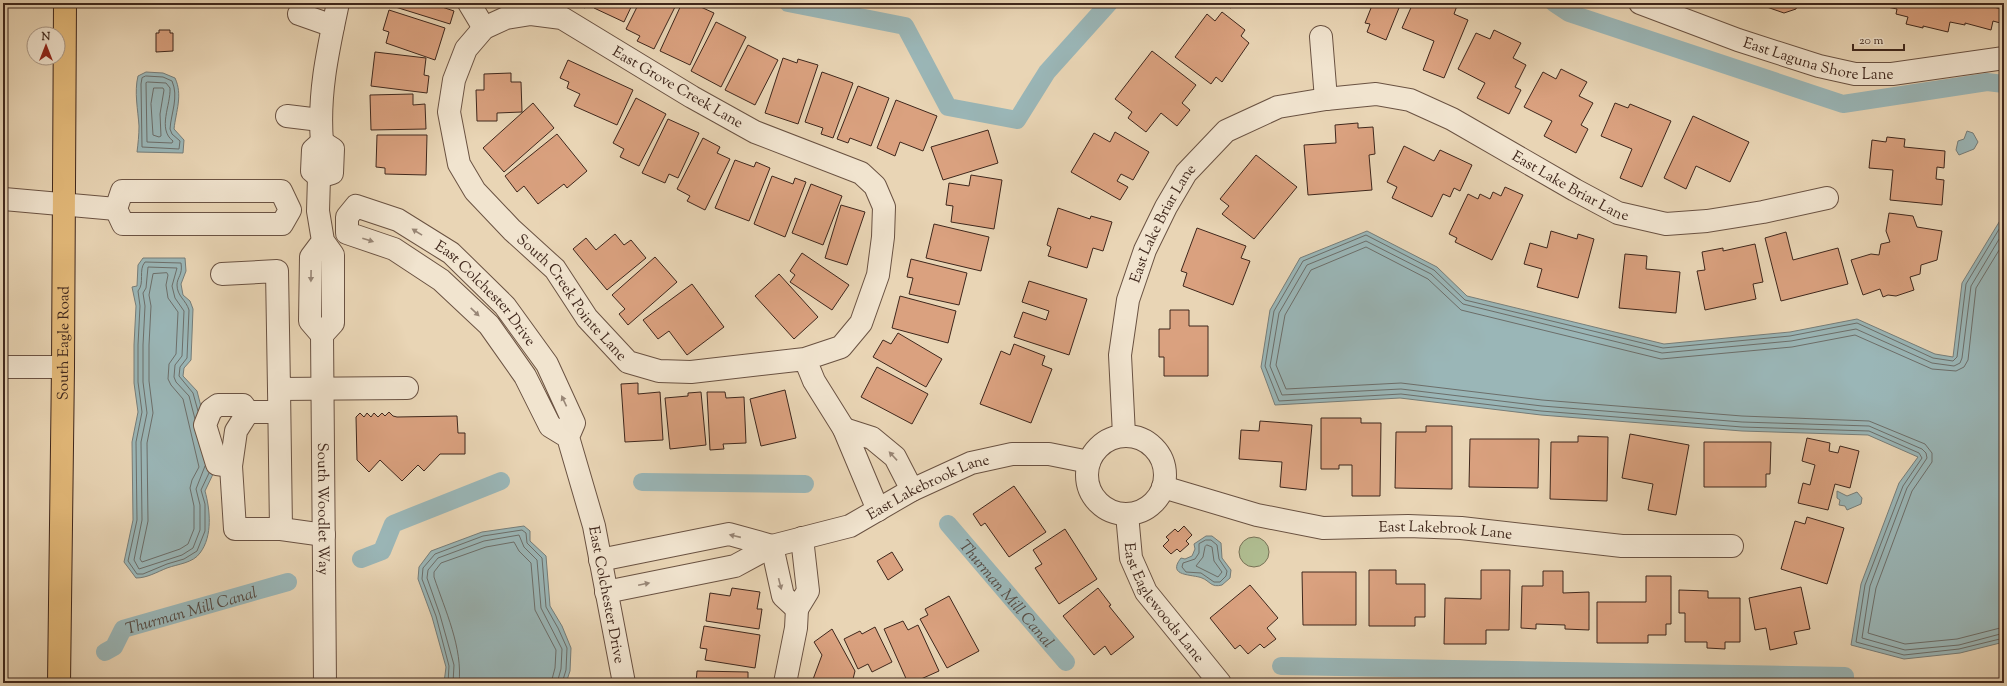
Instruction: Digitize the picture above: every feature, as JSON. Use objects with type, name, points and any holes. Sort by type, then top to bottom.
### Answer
[{"type":"highway","name":"South Eagle Road","points":[[59,683],[63,367],[65,3]]},
{"type":"street","points":[[287,116],[320,120],[320,106],[338,3]]},
{"type":"street","points":[[469,3],[484,28]]},
{"type":"street","name":"East Laguna Shore Lane","points":[[1640,3],[1738,40],[1819,66],[1855,74],[1892,74],[2004,58]]},
{"type":"street","points":[[299,14],[333,26]]},
{"type":"street","name":"East Grove Creek Lane","points":[[484,28],[506,18],[531,14],[562,18],[692,97],[755,132],[861,172],[875,186],[884,207]]},
{"type":"street","name":"South Creek Pointe Lane","points":[[484,28],[466,49],[454,80],[449,112],[459,164],[475,191],[512,230],[555,269],[587,318],[628,362],[659,371],[691,372],[805,359],[841,347],[861,323],[878,275],[883,237],[884,207]]},
{"type":"street","points":[[1321,37],[1326,99]]},
{"type":"street","name":"East Lake Briar Lane","points":[[1124,436],[1120,355],[1128,300],[1145,250],[1166,206],[1186,173],[1226,131],[1278,107],[1326,99],[1376,94],[1410,100],[1452,119],[1618,213],[1666,224],[1707,221],[1763,212],[1827,198]]},
{"type":"street","name":"South Woodlet Way","points":[[320,120],[322,142],[313,150],[312,171],[319,177],[318,211],[323,241],[311,256],[310,321],[322,335],[325,683]]},
{"type":"street","points":[[122,191],[281,191],[290,210],[282,224],[123,224],[116,209],[122,191]]},
{"type":"street","points":[[3,199],[116,209]]},
{"type":"street","name":"East Colchester Drive","points":[[290,210],[318,211],[347,217],[356,206],[398,220],[451,253],[505,306],[547,364],[574,423],[568,437],[594,526],[624,683]]},
{"type":"street","points":[[222,274],[277,271],[281,529]]},
{"type":"street","points":[[805,359],[814,381],[844,429],[878,510]]},
{"type":"street","points":[[3,367],[63,367]]},
{"type":"street","points":[[279,388],[407,388]]},
{"type":"street","points":[[231,466],[217,464],[205,425],[211,410],[218,405],[243,405],[248,412]]},
{"type":"street","points":[[248,412],[279,412]]},
{"type":"street","points":[[248,412],[236,431],[231,466],[235,529],[281,529],[324,535]]},
{"type":"street","points":[[844,429],[872,438],[895,457],[912,490]]},
{"type":"street","points":[[1124,436],[1142,440],[1157,451],[1163,462],[1165,474],[1164,487],[1158,498],[1150,506],[1139,512],[1127,514],[1109,510],[1094,498],[1087,480],[1089,462],[1094,452],[1102,443],[1113,438],[1124,436]]},
{"type":"street","name":"East Lakebrook Lane","points":[[606,592],[735,566],[772,546],[850,526],[912,490],[971,463],[1012,454],[1049,454],[1089,462]]},
{"type":"street","name":"East Lakebrook Lane","points":[[1164,487],[1257,515],[1323,528],[1408,526],[1461,528],[1622,546],[1732,546]]},
{"type":"street","name":"East Eaglewoods Lane","points":[[1127,514],[1132,558],[1146,592],[1220,683]]},
{"type":"street","points":[[600,560],[729,534],[772,546],[783,596],[797,609]]},
{"type":"street","points":[[785,683],[796,628],[797,609],[808,591],[802,538]]},
{"type":"green space","points":[[1254,537],[1265,541],[1269,552],[1265,563],[1254,567],[1243,563],[1239,552],[1243,541]]},
{"type":"water","points":[[146,72],[163,73],[175,78],[179,97],[174,129],[184,140],[183,153],[137,152],[139,126],[136,95],[137,82],[138,76]]},
{"type":"water","points":[[1967,131],[1973,133],[1978,142],[1974,149],[1959,155],[1956,150],[1958,141],[1964,139]]},
{"type":"water","points":[[2004,214],[2004,642],[1960,653],[1904,659],[1851,645],[1861,584],[1899,483],[1918,457],[1868,435],[1742,431],[1541,415],[1400,398],[1275,405],[1261,367],[1270,310],[1300,258],[1367,231],[1437,267],[1467,296],[1664,344],[1790,332],[1857,319],[1935,354],[1953,357],[1962,283]]},
{"type":"water","points":[[143,258],[185,258],[186,271],[181,284],[183,295],[190,301],[193,309],[191,360],[184,368],[183,376],[197,391],[215,461],[214,472],[205,491],[209,514],[209,531],[200,553],[189,561],[148,576],[136,578],[124,562],[133,520],[132,442],[138,412],[134,383],[136,306],[132,287],[137,286],[138,265]]},
{"type":"water","points":[[1837,491],[1847,496],[1857,492],[1862,498],[1861,504],[1847,510],[1845,506],[1839,505],[1840,500],[1837,498]]},
{"type":"water","points":[[524,526],[530,531],[530,541],[546,556],[550,606],[562,626],[571,648],[570,671],[566,683],[444,683],[446,667],[432,617],[418,579],[419,567],[431,551],[482,532]]},
{"type":"water","points":[[1206,536],[1212,536],[1221,543],[1222,558],[1231,570],[1230,578],[1222,585],[1215,586],[1205,579],[1182,574],[1177,569],[1177,564],[1181,558],[1185,559],[1192,556],[1195,549],[1194,544]]},
{"type":"building","points":[[389,3],[437,3],[436,5],[454,11],[450,24],[389,5]]},
{"type":"building","points":[[576,3],[588,3],[585,8]]},
{"type":"building","points":[[596,3],[633,3],[624,22],[594,8]]},
{"type":"building","points":[[639,3],[677,3],[654,49],[637,41],[640,36],[626,29]]},
{"type":"building","points":[[682,3],[692,3],[714,13],[690,65],[660,51]]},
{"type":"building","points":[[1228,3],[1239,3],[1230,8]]},
{"type":"building","points":[[1373,3],[1401,3],[1386,40],[1367,32],[1370,24],[1365,23]]},
{"type":"building","points":[[1413,3],[1458,3],[1454,14],[1468,20],[1444,78],[1423,70],[1434,41],[1402,28]]},
{"type":"building","points":[[1760,3],[1798,3],[1796,9],[1784,13],[1761,5]]},
{"type":"building","points":[[1877,3],[1973,3],[1980,5],[1981,3],[2004,10],[2004,24],[1993,21],[1991,30],[1965,23],[1965,25],[1950,22],[1948,32],[1923,26],[1923,28],[1906,24],[1908,17],[1896,14],[1897,9],[1877,5]]},
{"type":"building","points":[[389,10],[445,28],[435,60],[386,43],[389,32],[383,30]]},
{"type":"building","points":[[1222,12],[1245,30],[1241,36],[1249,43],[1222,82],[1216,77],[1211,84],[1175,57],[1207,14],[1215,21]]},
{"type":"building","points":[[716,22],[746,37],[721,87],[691,71]]},
{"type":"building","points":[[159,30],[170,30],[170,33],[173,33],[173,51],[156,52],[156,33],[159,33]]},
{"type":"building","points":[[1494,30],[1521,43],[1513,58],[1526,65],[1515,87],[1521,90],[1509,114],[1477,98],[1485,83],[1458,69],[1476,33],[1490,39]]},
{"type":"building","points":[[748,45],[778,60],[755,105],[725,90]]},
{"type":"building","points":[[1152,51],[1196,85],[1182,103],[1190,110],[1177,126],[1161,113],[1146,132],[1128,118],[1132,112],[1115,99]]},
{"type":"building","points":[[375,52],[426,58],[424,75],[429,76],[427,93],[371,86]]},
{"type":"building","points":[[783,58],[797,63],[798,59],[818,65],[798,124],[765,113]]},
{"type":"building","points":[[568,60],[633,90],[617,125],[574,106],[580,94],[567,88],[569,82],[560,78]]},
{"type":"building","points":[[1561,69],[1587,82],[1579,96],[1593,103],[1581,125],[1588,129],[1576,153],[1544,136],[1552,121],[1524,107],[1543,72],[1556,79]]},
{"type":"building","points":[[822,72],[853,83],[833,138],[821,134],[823,128],[805,122]]},
{"type":"building","points":[[511,73],[511,82],[521,82],[522,112],[497,113],[497,121],[477,121],[476,90],[484,90],[484,74]]},
{"type":"building","points":[[858,86],[889,98],[871,146],[850,138],[848,143],[837,139]]},
{"type":"building","points":[[413,94],[413,105],[425,104],[426,129],[371,130],[370,95]]},
{"type":"building","points":[[636,98],[666,114],[639,166],[620,157],[624,149],[613,143]]},
{"type":"building","points":[[896,100],[937,116],[923,151],[900,142],[895,156],[877,148]]},
{"type":"building","points":[[533,103],[554,128],[504,172],[483,148]]},
{"type":"building","points":[[1615,103],[1628,108],[1630,104],[1671,121],[1642,187],[1620,178],[1632,149],[1601,136]]},
{"type":"building","points":[[1693,116],[1749,142],[1730,182],[1696,166],[1686,189],[1664,178]]},
{"type":"building","points":[[668,119],[699,133],[678,178],[669,174],[665,183],[642,173]]},
{"type":"building","points":[[1358,123],[1358,128],[1373,127],[1375,154],[1369,155],[1372,190],[1308,195],[1304,145],[1336,143],[1335,125]]},
{"type":"building","points":[[988,130],[998,163],[943,180],[931,147]]},
{"type":"building","points":[[1115,132],[1149,152],[1133,180],[1121,174],[1117,181],[1128,187],[1120,200],[1071,172],[1094,133],[1110,142]]},
{"type":"building","points":[[557,134],[587,171],[567,188],[564,184],[538,204],[524,186],[517,192],[505,176]]},
{"type":"building","points":[[377,135],[427,135],[426,175],[385,174],[385,168],[376,167]]},
{"type":"building","points":[[1887,137],[1905,139],[1904,147],[1945,151],[1944,168],[1937,167],[1936,179],[1944,180],[1942,205],[1890,200],[1893,170],[1869,168],[1872,140],[1886,142]]},
{"type":"building","points":[[703,138],[720,147],[717,153],[730,159],[705,210],[687,201],[690,196],[677,189]]},
{"type":"building","points":[[1404,146],[1434,161],[1440,150],[1472,165],[1460,191],[1454,188],[1450,197],[1443,194],[1432,217],[1392,198],[1397,187],[1387,182]]},
{"type":"building","points":[[1256,155],[1297,187],[1254,239],[1222,214],[1229,206],[1220,199]]},
{"type":"building","points":[[735,160],[754,167],[756,162],[770,168],[749,221],[715,208]]},
{"type":"building","points":[[971,175],[1002,180],[994,229],[951,222],[953,206],[946,205],[949,183],[969,186]]},
{"type":"building","points":[[772,176],[793,184],[795,178],[806,182],[785,237],[754,224]]},
{"type":"building","points":[[811,184],[842,196],[823,245],[792,233]]},
{"type":"building","points":[[1505,187],[1523,195],[1492,260],[1455,242],[1457,238],[1449,234],[1468,194],[1478,199],[1480,194],[1490,199],[1493,192],[1501,196]]},
{"type":"building","points":[[841,205],[865,212],[847,265],[825,258]]},
{"type":"building","points":[[1058,208],[1090,219],[1091,216],[1112,222],[1103,251],[1093,248],[1087,268],[1048,256],[1051,247],[1047,245]]},
{"type":"building","points":[[1889,213],[1913,216],[1917,227],[1942,231],[1937,260],[1921,265],[1920,274],[1910,277],[1914,290],[1896,296],[1888,295],[1883,297],[1880,289],[1863,295],[1851,260],[1871,254],[1879,255],[1881,244],[1890,242],[1886,231]]},
{"type":"building","points":[[934,224],[989,237],[981,271],[926,258]]},
{"type":"building","points":[[1197,228],[1246,246],[1241,258],[1250,261],[1233,305],[1183,286],[1187,273],[1181,271]]},
{"type":"building","points":[[1551,231],[1577,239],[1578,234],[1594,239],[1578,298],[1537,287],[1542,269],[1524,264],[1530,243],[1547,248]]},
{"type":"building","points":[[1786,232],[1793,260],[1838,248],[1848,284],[1781,301],[1765,238]]},
{"type":"building","points":[[615,234],[624,245],[631,240],[646,258],[607,290],[573,249],[586,238],[596,250]]},
{"type":"building","points":[[1755,244],[1763,282],[1753,284],[1756,299],[1705,310],[1697,271],[1705,270],[1702,252],[1723,248],[1723,251]]},
{"type":"building","points":[[802,253],[849,285],[832,310],[790,282],[795,275],[790,271]]},
{"type":"building","points":[[1625,254],[1647,256],[1646,269],[1680,272],[1676,313],[1619,308]]},
{"type":"building","points":[[655,257],[677,282],[628,325],[619,314],[625,309],[612,295]]},
{"type":"building","points":[[911,259],[967,273],[959,305],[909,294],[913,278],[907,277]]},
{"type":"building","points":[[779,274],[818,317],[794,339],[755,296]]},
{"type":"building","points":[[1029,281],[1087,299],[1069,355],[1014,337],[1023,312],[1046,320],[1049,311],[1022,302]]},
{"type":"building","points":[[692,284],[724,327],[687,355],[669,331],[658,339],[643,320]]},
{"type":"building","points":[[900,296],[956,311],[948,343],[892,328]]},
{"type":"building","points":[[1170,310],[1189,310],[1189,326],[1208,326],[1208,376],[1164,376],[1164,357],[1159,357],[1159,329],[1170,329]]},
{"type":"building","points":[[898,333],[942,359],[926,387],[873,357],[883,340],[891,344]]},
{"type":"building","points":[[1014,344],[1045,356],[1042,365],[1052,369],[1031,423],[980,404],[1001,351],[1010,355]]},
{"type":"building","points":[[877,367],[928,394],[912,424],[861,397]]},
{"type":"building","points":[[638,383],[638,394],[660,392],[663,440],[625,442],[621,384]]},
{"type":"building","points":[[785,390],[796,438],[761,446],[750,399]]},
{"type":"building","points":[[701,392],[706,445],[670,449],[665,398],[688,396],[688,393]]},
{"type":"building","points":[[707,392],[725,392],[726,398],[744,397],[746,443],[723,444],[724,449],[710,450]]},
{"type":"building","points":[[389,412],[393,416],[397,417],[457,416],[458,433],[465,433],[465,454],[440,454],[424,471],[418,465],[402,481],[380,460],[369,472],[357,460],[356,417],[360,413],[364,417],[367,413],[371,417],[374,413],[378,417],[382,413],[385,416]]},
{"type":"building","points":[[1321,418],[1361,418],[1361,423],[1381,423],[1380,496],[1352,496],[1352,465],[1339,465],[1339,469],[1321,469]]},
{"type":"building","points":[[1260,421],[1312,425],[1306,490],[1280,487],[1282,462],[1239,459],[1241,430],[1259,431]]},
{"type":"building","points":[[1426,426],[1452,426],[1452,489],[1395,488],[1396,432],[1426,432]]},
{"type":"building","points":[[1630,434],[1689,445],[1676,515],[1648,510],[1653,484],[1622,478]]},
{"type":"building","points":[[1578,436],[1608,437],[1607,501],[1550,499],[1551,442],[1578,442]]},
{"type":"building","points":[[1807,438],[1830,443],[1829,451],[1838,453],[1840,446],[1859,451],[1850,488],[1835,484],[1828,510],[1798,503],[1803,483],[1810,485],[1815,465],[1802,461]]},
{"type":"building","points":[[1470,439],[1539,439],[1538,488],[1469,487]]},
{"type":"building","points":[[1704,442],[1771,442],[1770,474],[1766,474],[1766,487],[1704,487]]},
{"type":"building","points":[[1014,486],[1046,532],[1009,557],[985,523],[981,526],[973,514]]},
{"type":"building","points":[[1807,517],[1844,528],[1827,584],[1781,569],[1795,521],[1805,524]]},
{"type":"building","points":[[1184,526],[1192,535],[1186,541],[1189,544],[1180,552],[1177,549],[1171,554],[1163,546],[1169,540],[1166,537],[1175,529],[1178,532]]},
{"type":"building","points":[[1065,529],[1097,579],[1059,604],[1035,568],[1042,564],[1033,550]]},
{"type":"building","points":[[892,552],[903,570],[888,580],[877,561]]},
{"type":"building","points":[[1369,570],[1396,570],[1396,584],[1425,584],[1425,617],[1415,617],[1415,626],[1369,626]]},
{"type":"building","points":[[1481,570],[1510,570],[1509,630],[1486,630],[1486,644],[1444,644],[1445,598],[1481,599]]},
{"type":"building","points":[[1543,571],[1563,571],[1563,593],[1589,592],[1589,630],[1565,629],[1565,625],[1536,624],[1536,629],[1521,628],[1522,586],[1543,586]]},
{"type":"building","points":[[1302,572],[1356,572],[1356,625],[1303,625]]},
{"type":"building","points":[[1646,576],[1671,576],[1671,624],[1666,624],[1666,635],[1648,635],[1648,643],[1597,643],[1597,602],[1646,602]]},
{"type":"building","points":[[1250,585],[1278,618],[1267,628],[1276,639],[1264,648],[1260,644],[1248,654],[1240,645],[1235,649],[1210,618]]},
{"type":"building","points":[[1801,587],[1810,629],[1794,632],[1797,644],[1770,650],[1766,628],[1755,630],[1749,598]]},
{"type":"building","points":[[732,588],[760,592],[757,609],[762,609],[759,629],[706,621],[710,593],[730,596]]},
{"type":"building","points":[[1098,588],[1111,605],[1109,606],[1134,637],[1111,655],[1105,646],[1094,655],[1063,616]]},
{"type":"building","points":[[1679,590],[1708,591],[1708,598],[1740,598],[1740,642],[1725,642],[1725,649],[1707,648],[1707,642],[1685,642],[1685,613],[1679,613]]},
{"type":"building","points":[[949,596],[979,651],[947,668],[920,619],[928,615],[925,609]]},
{"type":"building","points":[[903,621],[908,630],[918,625],[939,671],[912,683],[908,683],[884,629]]},
{"type":"building","points":[[704,626],[760,635],[755,668],[705,660],[707,649],[700,648]]},
{"type":"building","points":[[875,627],[892,662],[872,672],[868,664],[858,669],[844,639],[860,631],[862,634]]},
{"type":"building","points":[[832,629],[855,671],[852,683],[812,682],[822,655],[814,642]]},
{"type":"building","points":[[697,671],[748,672],[748,683],[696,683]]},
{"type":"waterway","points":[[788,3],[905,26],[948,107],[1017,120],[1047,72],[1109,3]]},
{"type":"waterway","points":[[1554,3],[1569,13],[1843,104],[1987,82],[2004,84]]},
{"type":"waterway","name":"Thurman Mill Canal","points":[[361,559],[382,551],[393,524],[501,481]]},
{"type":"waterway","name":"Thurman Mill Canal","points":[[642,482],[805,484]]},
{"type":"waterway","name":"Thurman Mill Canal","points":[[948,524],[1066,662]]},
{"type":"waterway","name":"Thurman Mill Canal","points":[[105,652],[114,647],[123,629],[288,582]]},
{"type":"waterway","name":"Thurman Mill Canal","points":[[1281,666],[1845,676],[1845,683]]}]
